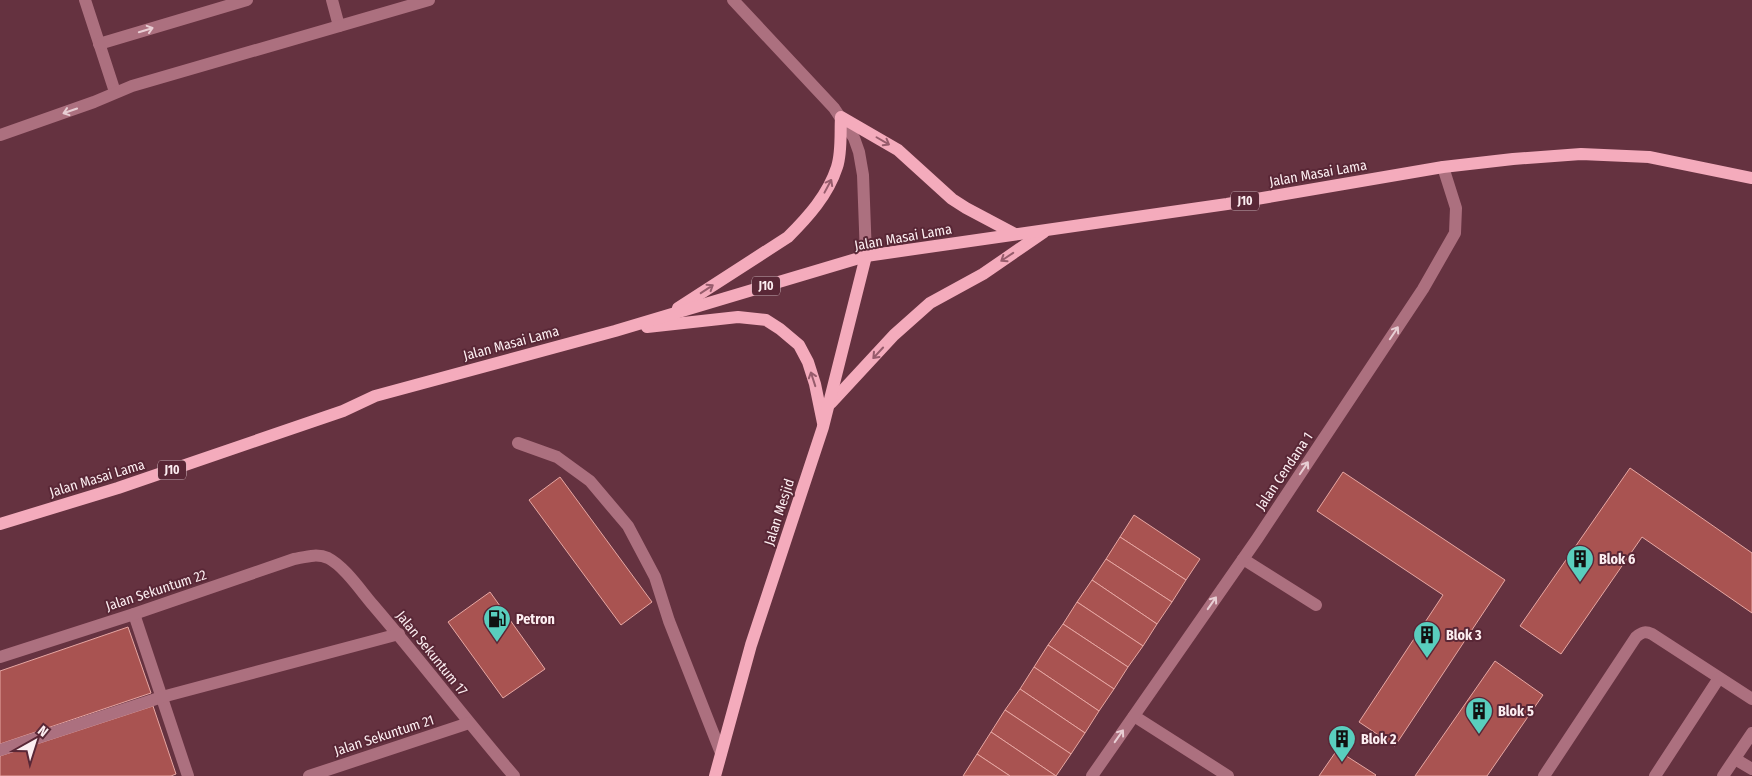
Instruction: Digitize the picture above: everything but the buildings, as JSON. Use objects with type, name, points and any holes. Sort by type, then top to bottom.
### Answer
[{"type":"main road","points":[[666,316],[788,237],[804,222],[816,206],[838,166],[841,117],[898,150],[952,199],[1015,234]]},
{"type":"main road","name":"Jalan Masai Lama","points":[[0,524],[136,482],[343,411],[375,396],[615,331],[866,256],[1227,204],[1443,167],[1513,159],[1581,154],[1649,157],[1752,178]]},
{"type":"main road","points":[[830,405],[894,334],[930,303],[983,274],[1047,230]]},
{"type":"main road","name":"Jalan Mesjid","points":[[715,776],[751,645],[830,405],[866,256]]},
{"type":"main road","points":[[615,331],[738,318],[766,320],[799,345],[808,362],[815,384],[823,426]]},
{"type":"street","points":[[85,0],[115,92]]},
{"type":"street","points":[[99,44],[247,0]]},
{"type":"street","points":[[332,0],[340,26]]},
{"type":"street","points":[[0,135],[94,102],[115,92],[429,0]]},
{"type":"street","points":[[733,0],[841,117],[854,138],[859,152],[863,175],[866,256]]},
{"type":"street","name":"Jalan Cendana 1","points":[[1092,776],[1243,559],[1423,289],[1455,233],[1456,208],[1443,167]]},
{"type":"street","points":[[518,443],[557,457],[590,481],[628,526],[656,576],[669,621],[721,753]]},
{"type":"street","name":"Jalan Sekuntum 22","points":[[0,657],[134,614],[294,559],[322,556]]},
{"type":"street","name":"Jalan Sekuntum 17","points":[[322,556],[329,558],[336,564],[399,634],[514,776]]},
{"type":"street","points":[[1243,559],[1316,605]]},
{"type":"street","points":[[134,614],[188,776]]},
{"type":"street","points":[[1544,776],[1636,637],[1641,633],[1647,632],[1652,634],[1752,699]]},
{"type":"street","points":[[0,750],[162,697],[399,634]]},
{"type":"street","points":[[1655,776],[1720,678]]},
{"type":"street","points":[[1134,716],[1228,776]]},
{"type":"street","name":"Jalan Sekuntum 21","points":[[309,776],[469,722]]},
{"type":"street","points":[[1723,776],[1752,733]]},
{"type":"street","points":[[1735,758],[1752,769]]},
{"type":"place","name":"Blok 6","points":[[1580,583]]},
{"type":"place","name":"Petron","points":[[497,643]]},
{"type":"place","name":"Blok 3","points":[[1427,659]]},
{"type":"place","name":"Blok 5","points":[[1479,735]]},
{"type":"place","name":"Blok 2","points":[[1342,763]]}]
